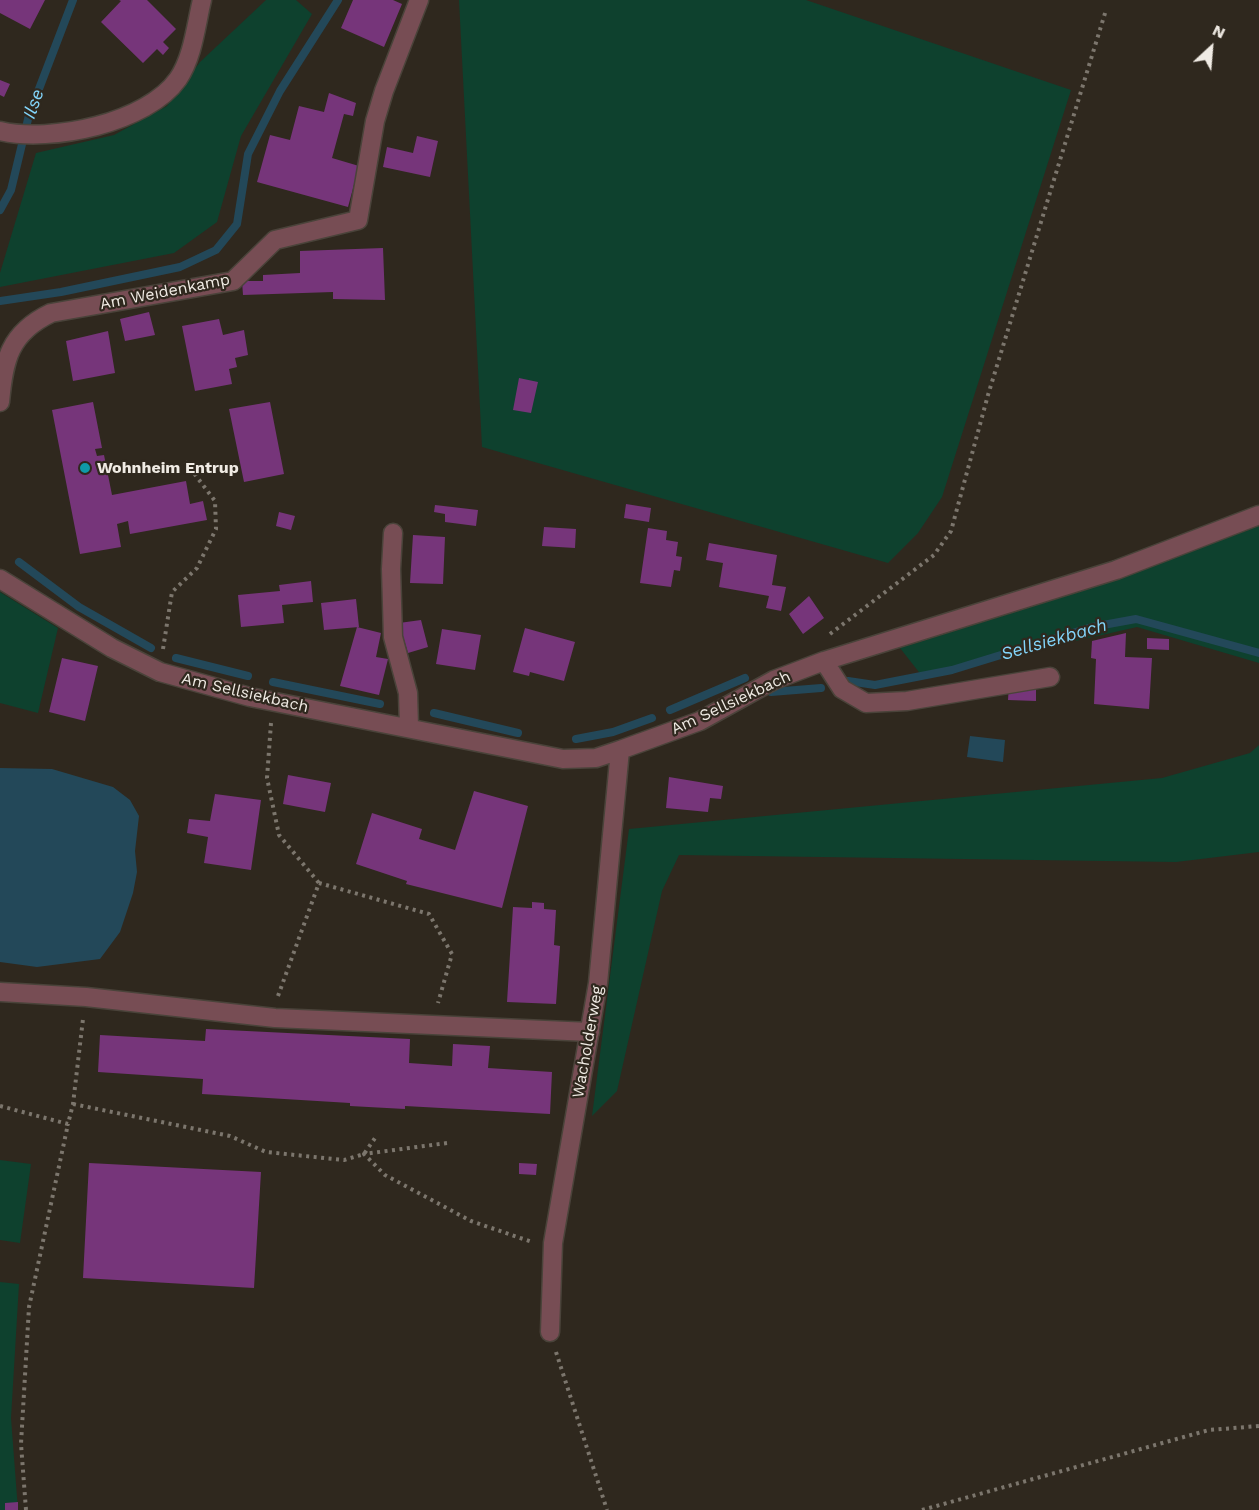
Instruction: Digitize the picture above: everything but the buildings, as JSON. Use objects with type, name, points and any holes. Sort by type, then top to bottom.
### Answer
[{"type":"street","points":[[2,131],[61,133],[107,123],[128,115],[169,90],[186,65],[202,0]]},
{"type":"street","name":"Am Weidenkamp","points":[[0,402],[4,364],[13,347],[36,320],[51,313],[233,281],[275,240],[358,220],[375,121],[384,91],[420,0]]},
{"type":"street","name":"Am Sellsiekbach","points":[[0,579],[112,648],[160,672],[204,686],[409,726],[474,743],[563,759],[596,758],[700,721],[774,680],[824,661],[1116,570],[1259,515]]},
{"type":"street","points":[[393,532],[391,569],[393,637],[408,693],[409,726]]},
{"type":"street","points":[[824,661],[843,689],[866,703],[908,701],[1050,677]]},
{"type":"street","name":"Wacholderweg","points":[[550,1332],[553,1243],[598,983],[620,750]]},
{"type":"street","points":[[0,992],[86,996],[275,1017],[590,1032]]},
{"type":"path","points":[[830,635],[934,555],[951,531],[988,394],[1107,10]]},
{"type":"path","points":[[160,672],[172,592],[197,568],[216,529],[215,501],[184,460]]},
{"type":"path","points":[[272,700],[267,778],[279,835],[320,883],[429,914],[452,954],[432,1024]]},
{"type":"path","points":[[275,1017],[278,998],[320,883]]},
{"type":"path","points":[[26,1510],[21,1444],[29,1307],[73,1104],[86,996]]},
{"type":"path","points":[[73,1104],[230,1136],[266,1152],[344,1160],[364,1154],[447,1143]]},
{"type":"path","points":[[0,1106],[68,1124]]},
{"type":"path","points":[[364,1154],[375,1138]]},
{"type":"path","points":[[364,1154],[385,1175],[471,1221],[526,1242],[553,1243]]},
{"type":"path","points":[[550,1332],[608,1510]]},
{"type":"path","points":[[922,1510],[1209,1430],[1259,1426]]},
{"type":"green space","points":[[266,0],[296,0],[312,14],[241,136],[217,222],[174,253],[0,287],[0,273],[36,153],[114,135],[167,106],[200,62]]},
{"type":"green space","points":[[459,0],[806,0],[1071,90],[942,497],[918,533],[888,563],[482,447]]},
{"type":"green space","points":[[1259,526],[1259,663],[1137,627],[922,676],[900,648],[1085,590]]},
{"type":"green space","points":[[0,592],[58,628],[38,713],[0,703]]},
{"type":"green space","points":[[1259,745],[1259,852],[1176,862],[679,855],[662,891],[617,1091],[592,1116],[629,829],[1162,778],[1250,753]]},
{"type":"green space","points":[[0,1160],[31,1164],[20,1243],[0,1240]]},
{"type":"green space","points":[[0,1282],[19,1284],[11,1418],[18,1510],[0,1510]]},
{"type":"water","points":[[970,736],[1005,740],[1003,762],[967,757]]},
{"type":"water","points":[[0,768],[52,769],[113,787],[130,800],[139,816],[135,851],[137,872],[133,893],[120,932],[100,959],[37,967],[0,962]]},
{"type":"waterway","name":"Ilse","points":[[0,210],[11,190],[29,115],[73,0]]},
{"type":"waterway","points":[[0,301],[61,292],[180,267],[216,250],[237,224],[248,154],[280,91],[338,0]]},
{"type":"waterway","name":"Sellsiekbach","points":[[19,562],[79,607],[151,648]]},
{"type":"waterway","name":"Sellsiekbach","points":[[848,681],[875,685],[952,670],[1092,627],[1136,619],[1259,653]]},
{"type":"waterway","name":"Sellsiekbach","points":[[176,658],[248,676]]},
{"type":"waterway","name":"Sellsiekbach","points":[[670,710],[745,678]]},
{"type":"waterway","name":"Sellsiekbach","points":[[273,682],[380,704]]},
{"type":"waterway","name":"Sellsiekbach","points":[[771,692],[821,688]]},
{"type":"waterway","name":"Sellsiekbach","points":[[434,713],[518,733]]},
{"type":"waterway","name":"Sellsiekbach","points":[[576,739],[613,732],[652,718]]},
{"type":"place","name":"Wohnheim Entrup","points":[[85,468]]}]
